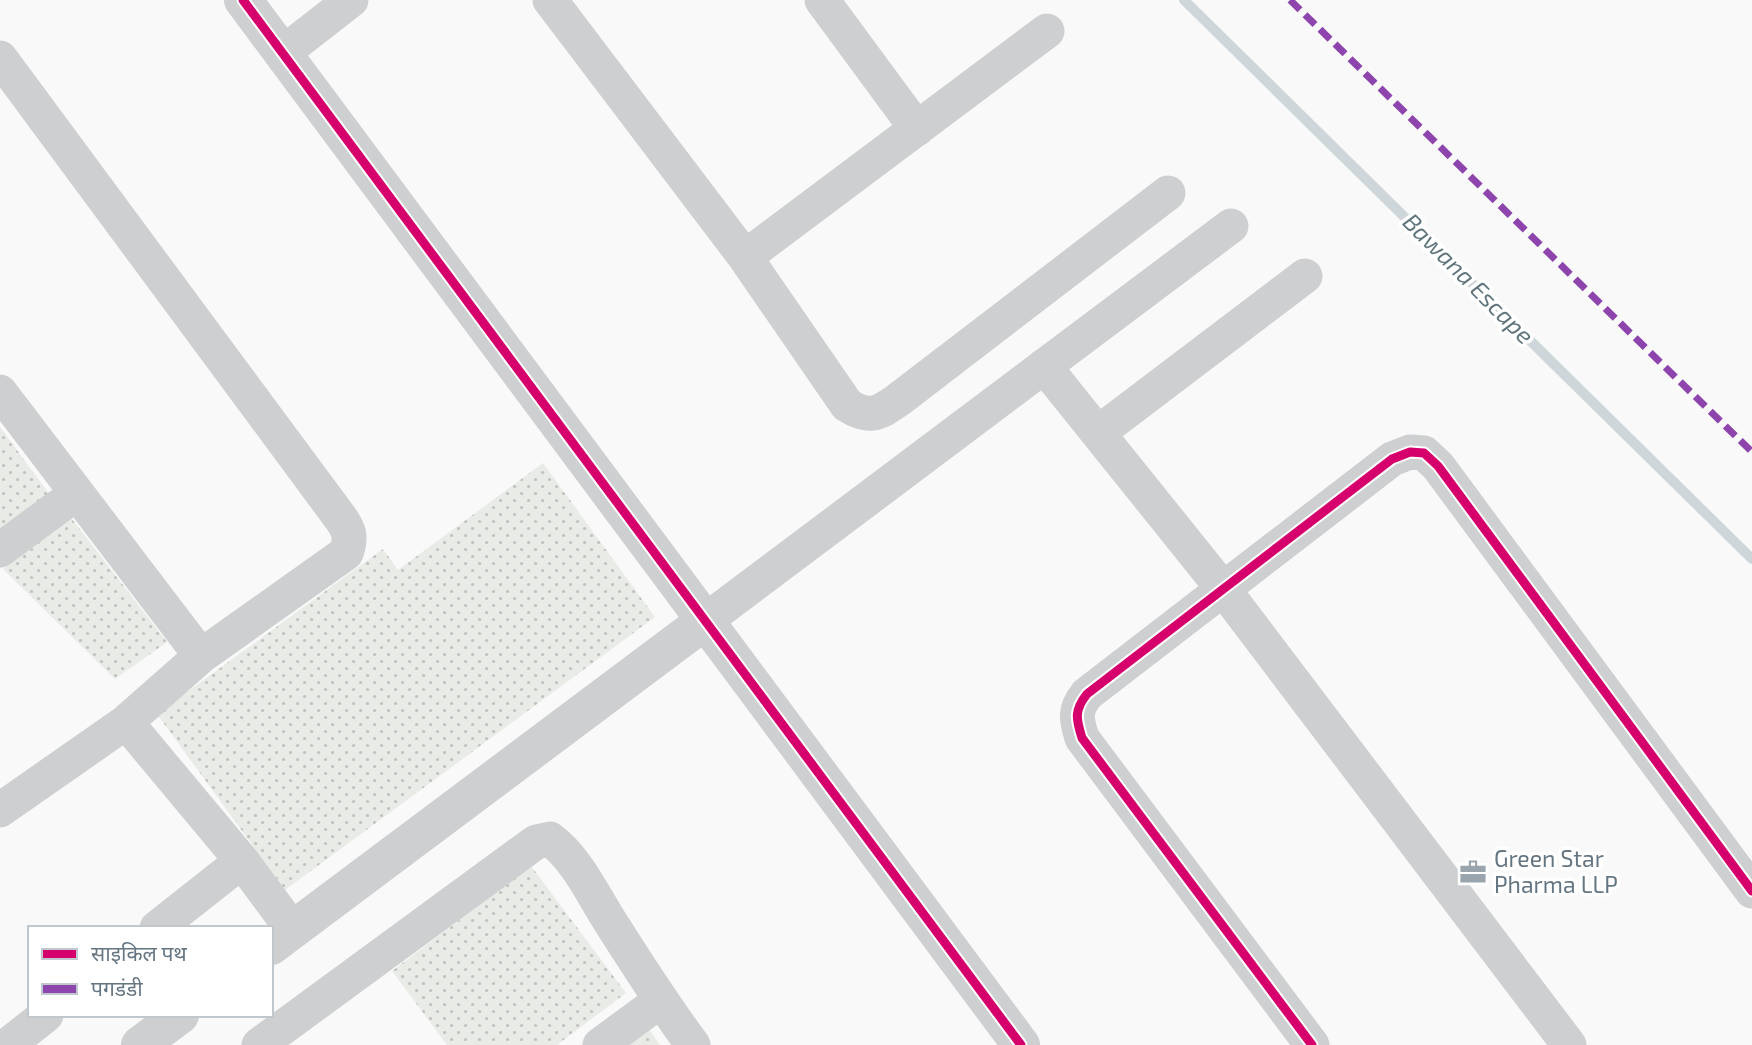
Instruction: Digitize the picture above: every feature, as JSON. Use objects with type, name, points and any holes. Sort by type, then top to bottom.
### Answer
[{"type":"street","points":[[243,0],[1020,1045]]},
{"type":"street","points":[[283,53],[351,0]]},
{"type":"street","points":[[550,0],[744,257],[847,405],[861,414],[874,414],[898,400],[1168,193]]},
{"type":"street","points":[[822,0],[917,129]]},
{"type":"street","points":[[744,257],[1047,31]]},
{"type":"street","points":[[0,58],[348,529],[350,541],[346,553],[201,656],[126,722],[0,810]]},
{"type":"street","points":[[126,722],[242,861],[282,938],[1231,226]]},
{"type":"street","points":[[1098,433],[1305,276]]},
{"type":"street","points":[[1044,366],[1224,590],[1569,1045]]},
{"type":"street","points":[[0,392],[201,656]]},
{"type":"street","points":[[1312,1045],[1082,738],[1075,719],[1078,705],[1087,694],[1392,459],[1410,452],[1424,453],[1454,489],[1752,891]]},
{"type":"street","points":[[0,550],[76,494]]},
{"type":"street","points":[[259,1045],[536,842],[550,839],[560,846],[580,874],[660,1001],[693,1045]]},
{"type":"street","points":[[160,926],[242,861]]},
{"type":"street","points":[[600,1045],[660,1001]]},
{"type":"street","points":[[8,1045],[43,1017]]},
{"type":"street","points":[[140,1045],[177,1017]]},
{"type":"shaded area","points":[[0,427],[53,499],[0,539]]},
{"type":"shaded area","points":[[543,463],[655,617],[285,890],[157,714],[383,549],[398,570]]},
{"type":"shaded area","points":[[72,519],[167,642],[115,679],[3,569]]},
{"type":"shaded area","points":[[531,866],[626,993],[557,1045],[447,1045],[392,971]]},
{"type":"shaded area","points":[[649,1029],[660,1045],[628,1045]]},
{"type":"waterway","name":"Bawana Escape","points":[[1184,0],[1752,559]]},
{"type":"marked path","points":[[1290,0],[1752,452]]},
{"type":"cycle path","points":[[243,0],[1021,1045]]},
{"type":"cycle path","points":[[1312,1045],[1082,738],[1078,710],[1087,694],[1392,459],[1410,452],[1424,453],[1438,466],[1752,891]]},
{"type":"place","name":"Green Star Pharma LLP","points":[[1473,872]]}]
